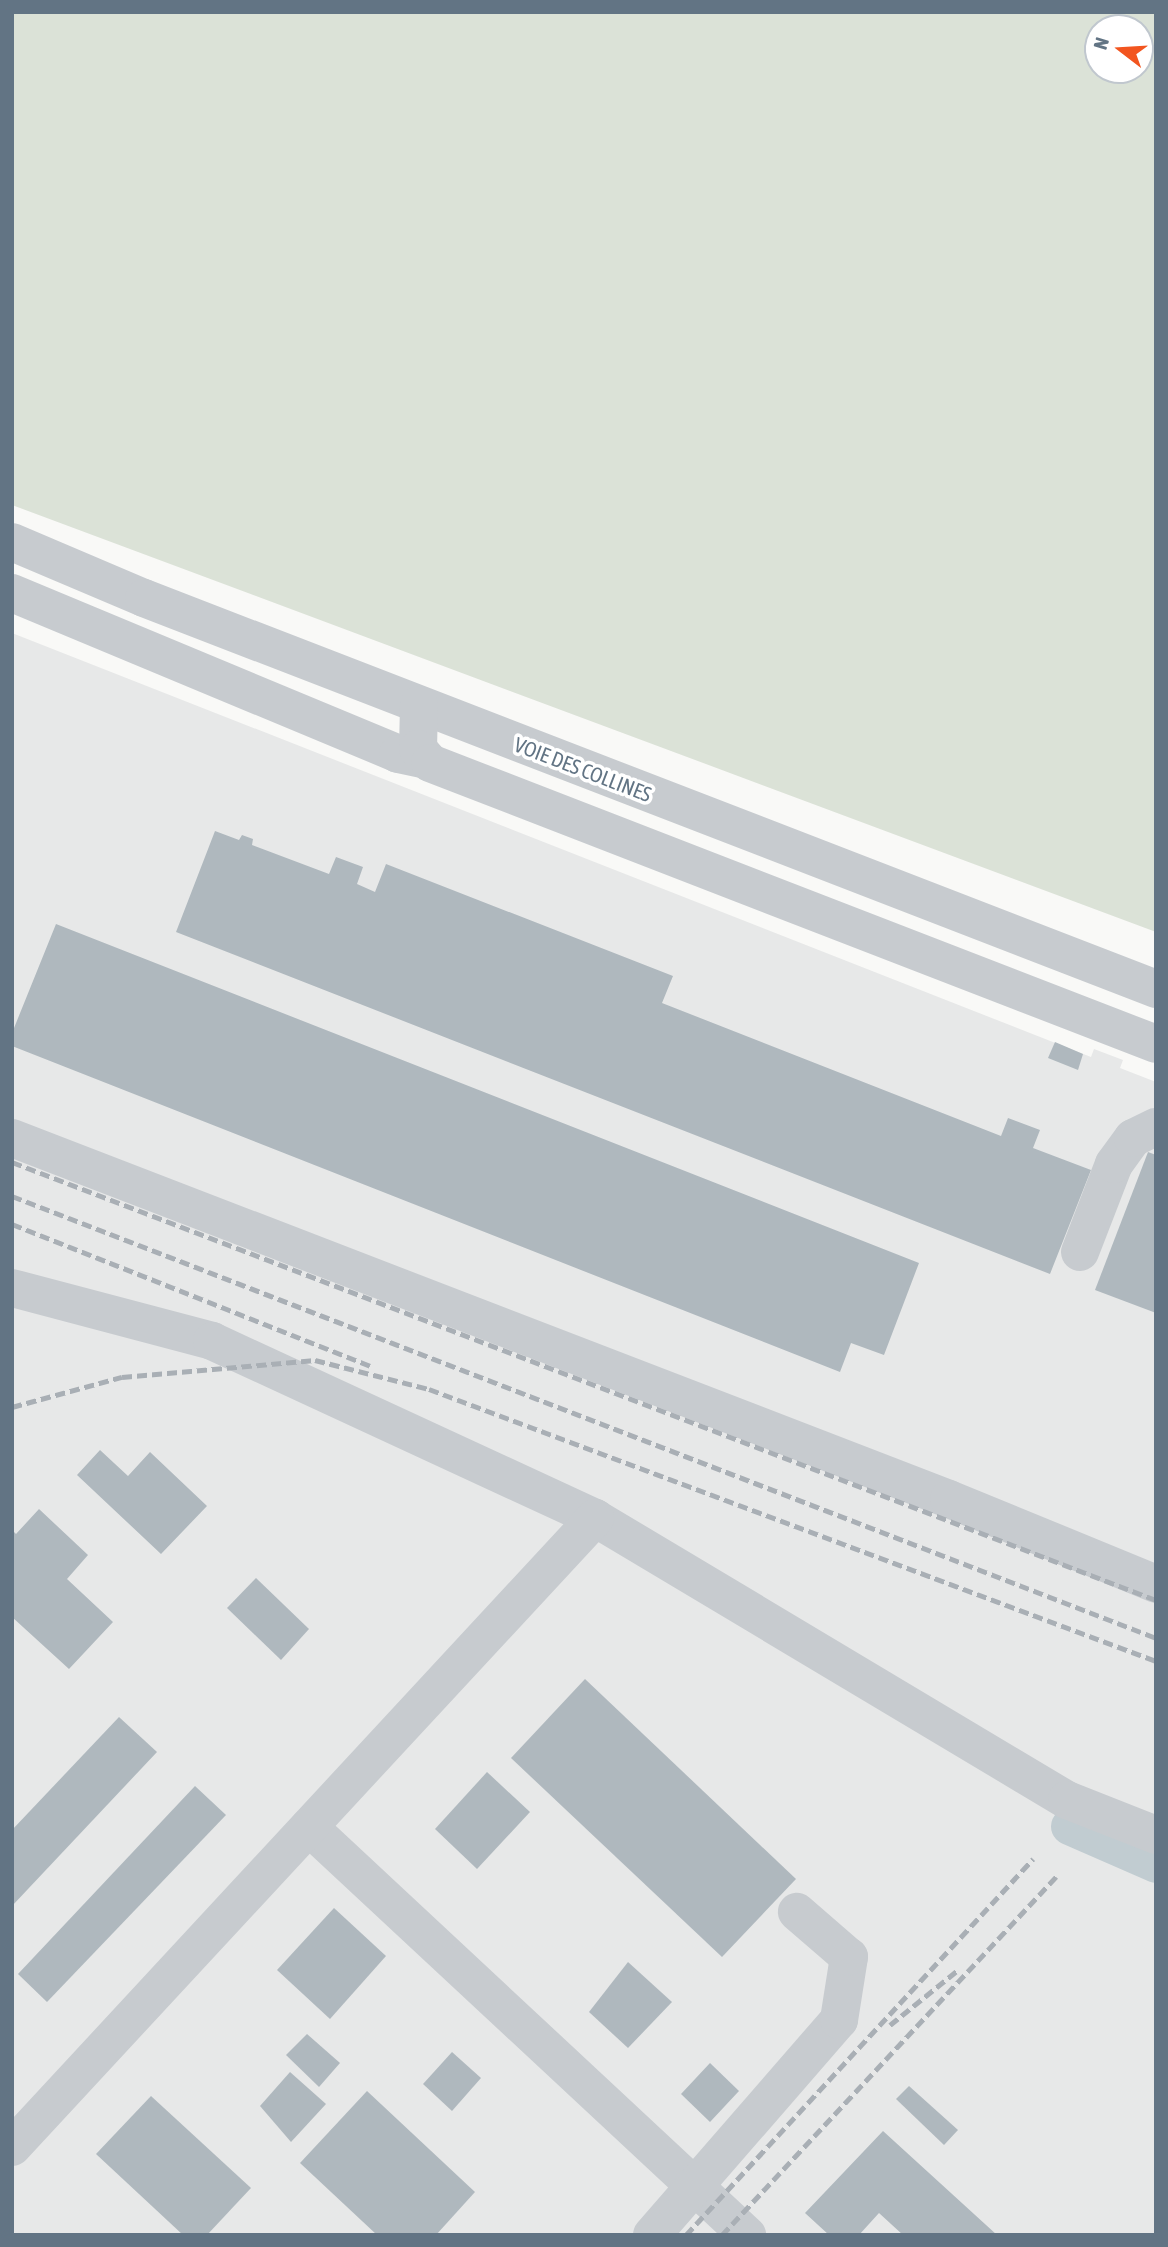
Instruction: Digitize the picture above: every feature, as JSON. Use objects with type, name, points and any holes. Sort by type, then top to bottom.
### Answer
[{"type":"street","name":"VOIE DES COLLINES","points":[[12,542],[243,637],[1156,989]]},
{"type":"street","points":[[12,593],[398,754],[426,760],[1156,1044]]},
{"type":"street","points":[[223,680],[243,637]]},
{"type":"street","points":[[419,705],[418,749],[426,760]]},
{"type":"street","points":[[1080,1252],[1114,1164],[1133,1138],[1156,1127]]},
{"type":"street","points":[[12,1138],[936,1494],[1156,1584]]},
{"type":"street","points":[[12,1288],[212,1341],[595,1518],[1068,1800],[1156,1835]]},
{"type":"street","points":[[12,2147],[595,1518]]},
{"type":"street","points":[[309,1827],[747,2235]]},
{"type":"street","points":[[652,2235],[839,2020],[849,1956],[797,1912]]},
{"type":"shaded area","points":[[12,12],[1156,12],[1156,932],[12,505]]},
{"type":"shaded area","points":[[12,633],[1091,1057],[1094,1049],[1123,1060],[1120,1068],[1156,1082],[1156,2235],[12,2235]]},
{"type":"building","points":[[215,831],[239,840],[242,835],[253,839],[252,845],[329,874],[336,857],[363,867],[357,884],[375,892],[386,864],[673,976],[662,1003],[1001,1136],[1008,1118],[1040,1130],[1033,1148],[1091,1170],[1050,1274],[176,932]]},
{"type":"building","points":[[56,924],[919,1263],[884,1355],[851,1343],[840,1372],[12,1046],[12,1033]]},
{"type":"building","points":[[1055,1042],[1083,1054],[1078,1070],[1048,1058]]},
{"type":"building","points":[[1148,1152],[1156,1155],[1156,1313],[1095,1290]]},
{"type":"building","points":[[100,1450],[128,1476],[150,1452],[207,1506],[161,1554],[77,1475]]},
{"type":"building","points":[[39,1509],[88,1555],[67,1579],[113,1622],[69,1669],[12,1617],[12,1530],[16,1534]]},
{"type":"building","points":[[256,1578],[309,1629],[281,1660],[227,1608]]},
{"type":"building","points":[[585,1679],[796,1879],[722,1957],[511,1758]]},
{"type":"building","points":[[119,1717],[157,1752],[12,1906],[12,1830]]},
{"type":"building","points":[[487,1772],[530,1812],[477,1869],[435,1829]]},
{"type":"building","points":[[195,1786],[226,1815],[47,2002],[18,1974]]},
{"type":"building","points":[[334,1908],[386,1956],[330,2019],[277,1970]]},
{"type":"building","points":[[628,1962],[672,2002],[628,2048],[589,2012]]},
{"type":"building","points":[[307,2034],[340,2063],[319,2087],[286,2055]]},
{"type":"building","points":[[452,2052],[481,2078],[452,2111],[423,2084]]},
{"type":"building","points":[[710,2063],[739,2091],[710,2122],[681,2094]]},
{"type":"building","points":[[290,2072],[326,2104],[291,2142],[260,2106]]},
{"type":"building","points":[[909,2086],[958,2130],[944,2145],[896,2099]]},
{"type":"building","points":[[367,2091],[475,2192],[436,2235],[377,2235],[300,2163]]},
{"type":"building","points":[[151,2096],[251,2188],[207,2235],[183,2235],[96,2154]]},
{"type":"building","points":[[883,2131],[997,2235],[903,2235],[879,2213],[859,2235],[829,2235],[805,2213]]},
{"type":"waterway","points":[[1069,1826],[1156,1864]]},
{"type":"railway","points":[[12,1162],[1156,1600]]},
{"type":"railway","points":[[12,1196],[1156,1638]]},
{"type":"railway","points":[[12,1224],[370,1366]]},
{"type":"railway","points":[[12,1407],[122,1377],[315,1360],[429,1389],[1156,1661]]},
{"type":"railway","points":[[686,2235],[1033,1859]]},
{"type":"railway","points":[[722,2235],[1056,1877]]},
{"type":"railway","points":[[890,2025],[958,1970]]}]
